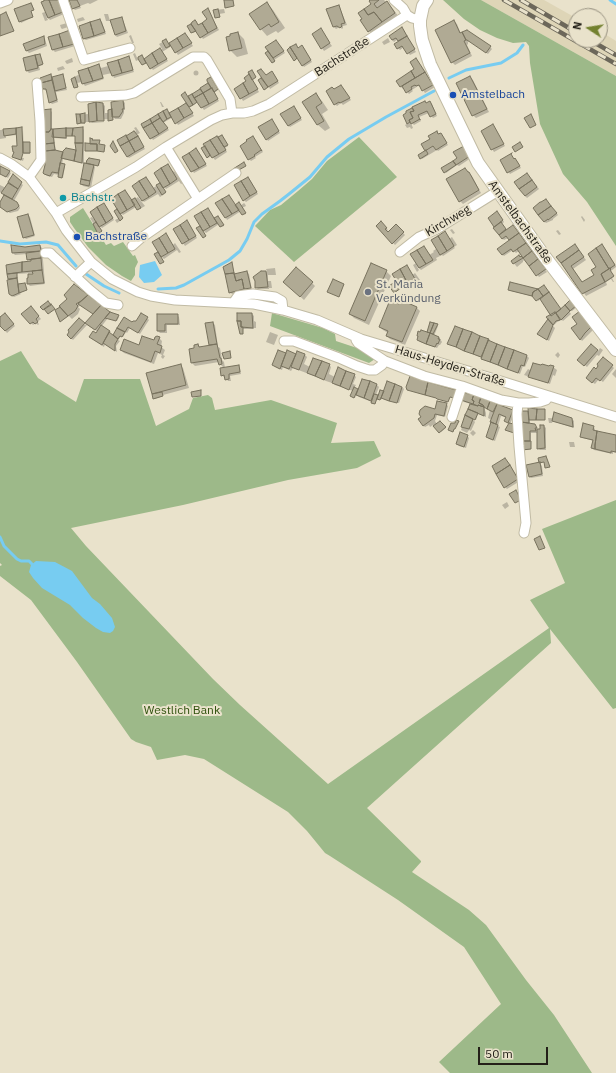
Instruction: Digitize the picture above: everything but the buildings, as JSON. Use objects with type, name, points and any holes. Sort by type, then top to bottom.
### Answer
[{"type":"street","points":[[0,3],[8,0]]},
{"type":"street","points":[[63,0],[84,60],[130,48]]},
{"type":"street","points":[[394,0],[403,8],[407,15],[420,20],[423,6],[427,0]]},
{"type":"street","name":"Bachstraße","points":[[56,213],[136,167],[166,146],[211,120],[222,115],[253,111],[269,104],[407,15]]},
{"type":"street","name":"Amstelbachstraße","points":[[420,20],[422,40],[430,64],[478,163],[545,257],[616,350]]},
{"type":"street","points":[[81,97],[126,95],[134,93],[193,57],[198,56],[207,60],[230,99],[232,113]]},
{"type":"street","points":[[29,177],[41,160],[37,83]]},
{"type":"street","points":[[166,146],[198,199]]},
{"type":"street","name":"Haus-Heyden-Straße","points":[[0,158],[29,177],[56,213],[66,230],[82,270],[106,303],[118,305]]},
{"type":"street","points":[[132,246],[141,238],[236,173]]},
{"type":"street","name":"Kirchweg","points":[[400,252],[419,237],[437,229],[498,191]]},
{"type":"street","name":"Haus-Heyden-Straße","points":[[45,253],[50,253],[82,270],[98,269],[120,284],[144,294],[175,300],[233,303],[238,296],[244,295],[253,294],[275,297],[282,301],[283,310],[317,320],[352,336],[616,417]]},
{"type":"street","name":"Haus-Heyden-Straße","points":[[352,336],[358,343],[385,361],[424,376],[462,386],[501,400],[529,403],[546,400],[549,396]]},
{"type":"street","name":"Haus-Heyden-Straße","points":[[284,341],[294,341],[369,370],[375,370],[385,361]]},
{"type":"street","name":"Haus-Heyden-Straße","points":[[452,417],[462,386]]},
{"type":"street","points":[[518,403],[517,414],[519,446],[526,523],[524,533]]},
{"type":"shaded area","points":[[481,0],[544,0],[568,14],[568,48],[608,48],[608,36],[616,41],[616,76]]},
{"type":"green space","points":[[443,0],[481,0],[616,76],[616,246],[587,202],[563,174],[540,124],[530,63],[529,46],[526,42],[513,43],[497,38],[480,30],[464,19]]},
{"type":"green space","points":[[359,137],[397,177],[294,262],[255,226],[270,210],[281,205],[312,179],[327,161]]},
{"type":"green space","points":[[83,208],[106,245],[111,243],[114,246],[123,242],[133,256],[135,255],[138,262],[135,268],[135,275],[131,281],[106,265],[88,247],[70,222],[70,217]]},
{"type":"green space","points":[[272,313],[323,328],[335,334],[336,341],[357,348],[375,359],[369,363],[270,326]]},
{"type":"green space","name":"Westlich Bank","points":[[21,351],[38,378],[76,402],[84,379],[140,379],[156,426],[189,409],[193,398],[208,395],[212,398],[215,410],[271,400],[337,423],[331,443],[374,441],[381,456],[357,468],[288,480],[183,505],[71,528],[86,546],[213,679],[328,784],[549,628],[530,600],[565,583],[542,529],[616,500],[616,708],[613,709],[550,629],[551,643],[367,808],[421,861],[412,872],[469,910],[486,925],[526,980],[554,1015],[592,1073],[450,1073],[439,1062],[501,1004],[464,947],[398,900],[325,853],[307,831],[288,812],[204,759],[185,755],[157,760],[151,747],[131,739],[31,600],[0,576],[0,566],[2,565],[0,563],[0,361]]},
{"type":"water","points":[[155,261],[162,275],[154,282],[144,283],[139,277],[140,265]]},
{"type":"water","points":[[36,561],[55,562],[72,571],[92,598],[100,604],[112,618],[115,627],[113,631],[110,633],[103,632],[96,628],[70,605],[42,588],[29,572],[31,565]]},
{"type":"waterway","name":"Amstelbach","points":[[610,0],[616,4]]},
{"type":"waterway","name":"Amstelbach","points":[[449,78],[466,70],[501,63],[517,53],[523,45]]},
{"type":"waterway","name":"Amstelbach","points":[[158,289],[176,288],[184,285],[229,260],[240,251],[254,222],[262,214],[310,177],[327,157],[349,139],[434,91]]},
{"type":"waterway","name":"Amstelbach","points":[[0,241],[20,244],[46,242],[58,245],[76,266]]},
{"type":"waterway","name":"Amstelbach","points":[[86,274],[104,286],[119,293]]},
{"type":"waterway","points":[[0,537],[4,546],[17,559],[21,561],[29,561],[32,564]]},
{"type":"railway","points":[[504,0],[616,64]]},
{"type":"railway","points":[[521,0],[568,27]]},
{"type":"railway","points":[[604,48],[616,55]]},
{"type":"place","name":"Amstelbach","points":[[453,95]]},
{"type":"place","name":"Bachstr.","points":[[63,198]]},
{"type":"place","name":"Bachstraße","points":[[77,237]]},
{"type":"place","name":"St. Maria Verkündung","points":[[368,292]]}]
